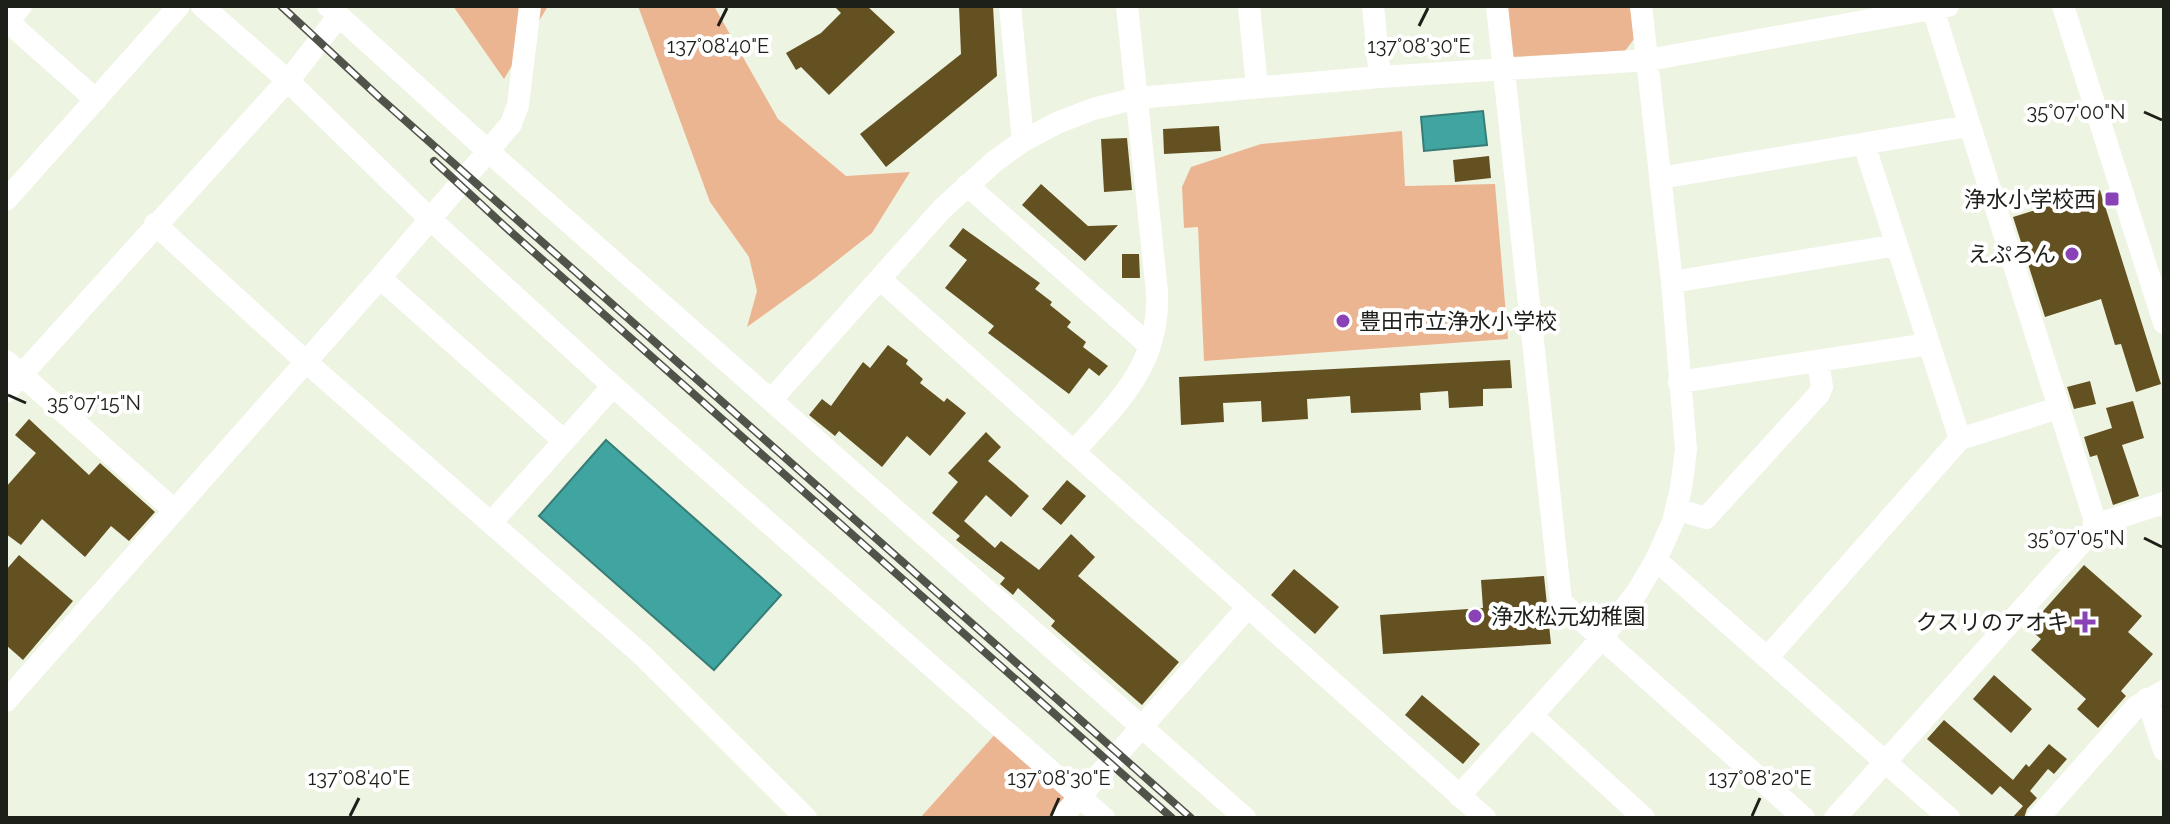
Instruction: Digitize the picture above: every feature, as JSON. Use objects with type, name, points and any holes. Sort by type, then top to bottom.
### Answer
[{"type":"street","points":[[8,194],[179,6]]},
{"type":"street","points":[[202,6],[286,79],[429,218],[613,386],[1104,818]]},
{"type":"street","points":[[6,701],[380,278],[511,124],[518,105],[530,6]]},
{"type":"street","points":[[1010,6],[1023,141]]},
{"type":"street","points":[[1074,451],[1129,390],[1156,326],[1157,292],[1127,6]]},
{"type":"street","points":[[1249,6],[1257,87]]},
{"type":"street","points":[[1373,6],[1380,77]]},
{"type":"street","points":[[1497,6],[1561,602],[1804,818]]},
{"type":"street","points":[[1459,796],[1602,638],[1637,592],[1656,560],[1676,509],[1686,449],[1672,282],[1641,6]]},
{"type":"street","points":[[2063,6],[2164,323]]},
{"type":"street","points":[[772,399],[967,185],[1023,141],[1093,109],[1137,98],[1257,87],[1648,60],[1938,7],[1968,126],[2094,518],[2094,529]]},
{"type":"street","points":[[6,392],[14,367],[155,224],[296,71],[333,12],[1245,818]]},
{"type":"street","points":[[12,16],[96,100]]},
{"type":"street","points":[[1660,178],[1968,126]]},
{"type":"street","points":[[1864,144],[1960,439]]},
{"type":"street","points":[[967,185],[1150,346]]},
{"type":"street","points":[[155,224],[305,361],[640,653],[806,818]]},
{"type":"street","points":[[1672,282],[1897,245]]},
{"type":"street","points":[[380,278],[563,440]]},
{"type":"street","points":[[881,280],[1485,818]]},
{"type":"street","points":[[1679,382],[1929,344]]},
{"type":"street","points":[[1676,509],[1706,518],[1819,394],[1822,387],[1818,362]]},
{"type":"street","points":[[14,367],[174,510]]},
{"type":"street","points":[[491,523],[613,386]]},
{"type":"street","points":[[1767,658],[1960,439],[2058,408]]},
{"type":"street","points":[[1835,818],[2094,529],[2104,522],[2164,503]]},
{"type":"street","points":[[1656,560],[1949,818]]},
{"type":"street","points":[[1061,818],[1248,607]]},
{"type":"street","points":[[2038,818],[2137,706],[2156,695],[2164,750]]},
{"type":"street","points":[[1532,716],[1644,818]]},
{"type":"shaded area","points":[[453,6],[548,6],[504,79]]},
{"type":"shaded area","points":[[638,6],[714,6],[778,119],[846,176],[910,172],[872,233],[747,327],[757,291],[749,257],[710,202]]},
{"type":"shaded area","points":[[1504,6],[1630,6],[1634,39],[1625,51],[1510,57]]},
{"type":"shaded area","points":[[1402,131],[1405,186],[1495,184],[1508,339],[1204,361],[1198,227],[1184,228],[1182,187],[1191,167],[1261,144]]},
{"type":"shaded area","points":[[998,731],[1070,795],[1049,818],[920,818]]},
{"type":"water","points":[[1483,111],[1487,145],[1424,151],[1421,117]]},
{"type":"water","points":[[606,440],[781,595],[714,670],[539,516]]},
{"type":"building","points":[[834,6],[867,6],[895,32],[829,95],[801,67],[796,70],[786,53],[821,33],[841,13]]},
{"type":"building","points":[[959,6],[993,6],[997,76],[886,167],[860,134],[961,54]]},
{"type":"building","points":[[1219,126],[1221,151],[1164,154],[1163,129]]},
{"type":"building","points":[[1127,138],[1132,190],[1104,192],[1101,139]]},
{"type":"building","points":[[1489,156],[1491,178],[1455,182],[1453,160]]},
{"type":"building","points":[[1041,184],[1088,226],[1118,225],[1085,261],[1022,205]]},
{"type":"building","name":"えぷろん","points":[[2100,190],[2161,384],[2136,392],[2121,344],[2115,345],[2101,299],[2045,317],[2013,217]]},
{"type":"building","points":[[963,228],[1040,283],[1035,289],[1071,322],[1067,327],[1086,342],[1083,347],[1108,366],[1099,376],[1089,368],[1069,394],[988,333],[994,326],[945,288],[967,260],[949,246]]},
{"type":"building","points":[[1122,254],[1139,254],[1140,278],[1122,278]]},
{"type":"building","points":[[888,345],[908,360],[906,364],[923,379],[920,383],[944,402],[947,398],[966,413],[930,456],[907,436],[882,467],[839,431],[835,436],[809,415],[822,399],[831,406],[863,362],[870,368]]},
{"type":"building","points":[[1510,360],[1512,388],[1483,389],[1483,406],[1449,408],[1448,391],[1420,393],[1421,410],[1351,413],[1350,396],[1307,399],[1308,419],[1262,422],[1261,401],[1223,403],[1224,422],[1181,425],[1179,377]]},
{"type":"building","points":[[2090,381],[2096,404],[2074,409],[2067,387]]},
{"type":"building","points":[[2133,401],[2144,438],[2122,445],[2139,496],[2113,505],[2097,455],[2090,457],[2084,437],[2112,428],[2106,408]]},
{"type":"building","points":[[29,419],[89,475],[100,463],[155,512],[129,541],[111,526],[85,557],[42,519],[21,545],[6,534],[6,487],[36,453],[15,435]]},
{"type":"building","points":[[986,432],[1001,447],[988,461],[1029,496],[1011,517],[986,495],[964,521],[995,548],[1001,541],[1039,570],[1071,534],[1095,557],[1078,576],[1179,662],[1142,705],[1051,626],[1055,621],[1018,588],[1013,595],[1000,584],[1005,578],[956,540],[960,536],[932,513],[958,482],[948,473]]},
{"type":"building","points":[[1067,480],[1086,496],[1061,525],[1042,509]]},
{"type":"building","points":[[19,555],[73,601],[23,660],[6,645],[6,570]]},
{"type":"building","name":"クスリのアオキ","points":[[2084,565],[2142,616],[2128,632],[2153,654],[2121,691],[2126,696],[2098,728],[2077,709],[2086,699],[2031,650],[2041,639],[2028,628]]},
{"type":"building","points":[[1294,569],[1339,607],[1315,634],[1271,595]]},
{"type":"building","points":[[1544,576],[1551,644],[1383,654],[1380,615],[1483,608],[1481,580]]},
{"type":"building","points":[[1994,675],[2032,709],[2011,733],[1973,699]]},
{"type":"building","points":[[1422,695],[1480,744],[1463,764],[1405,715]]},
{"type":"building","points":[[1944,720],[2013,780],[2049,744],[2067,759],[2054,774],[2048,769],[2030,791],[2037,798],[2024,818],[2012,818],[2023,806],[2000,786],[1992,795],[1927,739]]},
{"type":"railway","points":[[281,6],[380,98],[1191,818]]},
{"type":"railway","points":[[434,161],[1172,818]]},
{"type":"place","name":"浄水小学校西","points":[[2112,199]]},
{"type":"place","name":"えぷろん","points":[[2072,254]]},
{"type":"place","name":"豊田市立浄水小学校","points":[[1343,321]]},
{"type":"place","name":"浄水松元幼稚園","points":[[1475,616]]},
{"type":"place","name":"クスリのアオキ","points":[[2085,622]]}]
